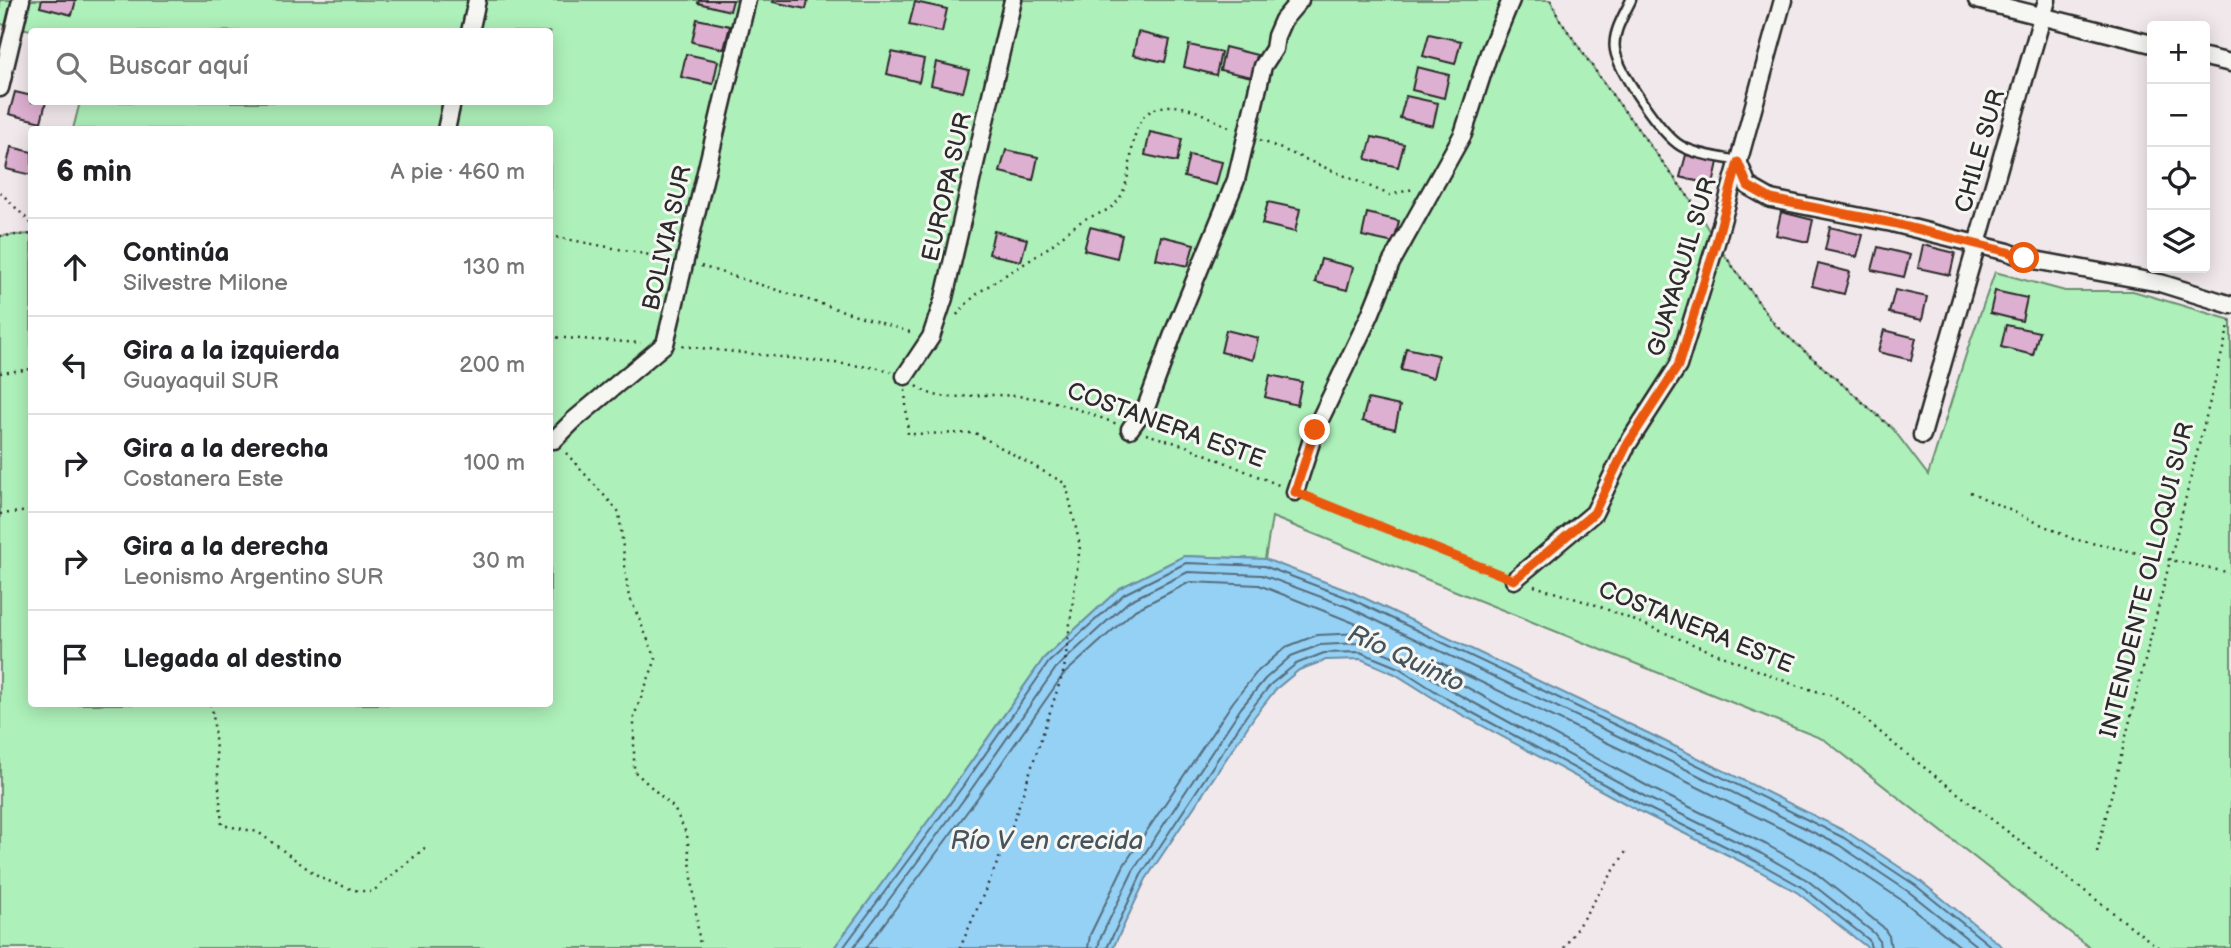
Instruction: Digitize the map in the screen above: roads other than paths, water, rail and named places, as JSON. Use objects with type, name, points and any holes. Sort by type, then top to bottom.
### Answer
[{"type":"street","points":[[0,89],[21,0]]},
{"type":"street","points":[[471,28],[477,0]]},
{"type":"street","name":"BOLIVIA SUR","points":[[554,440],[574,419],[665,344],[747,0]]},
{"type":"street","name":"EUROPA SUR","points":[[905,376],[931,337],[944,298],[1013,0]]},
{"type":"street","points":[[1130,429],[1147,405],[1236,180],[1263,65],[1274,49],[1283,20],[1300,0]]},
{"type":"street","points":[[1295,492],[1315,430],[1370,315],[1391,263],[1463,134],[1489,53],[1511,0]]},
{"type":"street","name":"GUAYAQUIL SUR","points":[[1514,580],[1594,513],[1627,445],[1678,366],[1716,243],[1783,0]]},
{"type":"street","points":[[1977,0],[2045,8],[2147,42]]},
{"type":"street","name":"CHILE SUR","points":[[1922,435],[2045,8]]},
{"type":"street","points":[[2210,58],[2231,63]]},
{"type":"street","points":[[447,126],[451,105]]},
{"type":"street","points":[[1738,162],[1748,186],[1771,199],[1892,223],[2024,258],[2160,283],[2231,304]]},
{"type":"lane","points":[[1631,0],[1615,33],[1615,50],[1623,72],[1667,136],[1683,147],[1738,162]]},
{"type":"water","name":"Río V en crecida","points":[[1184,556],[1265,559],[1354,593],[1652,735],[1847,832],[1919,880],[2004,948],[1868,948],[1798,893],[1639,811],[1446,706],[1395,674],[1361,659],[1326,660],[1299,670],[1276,689],[1254,717],[1146,879],[1113,948],[834,948],[957,782],[1044,658],[1120,588]]},
{"type":"water label","name":"Río Quinto","points":[[1406,659]]}]
